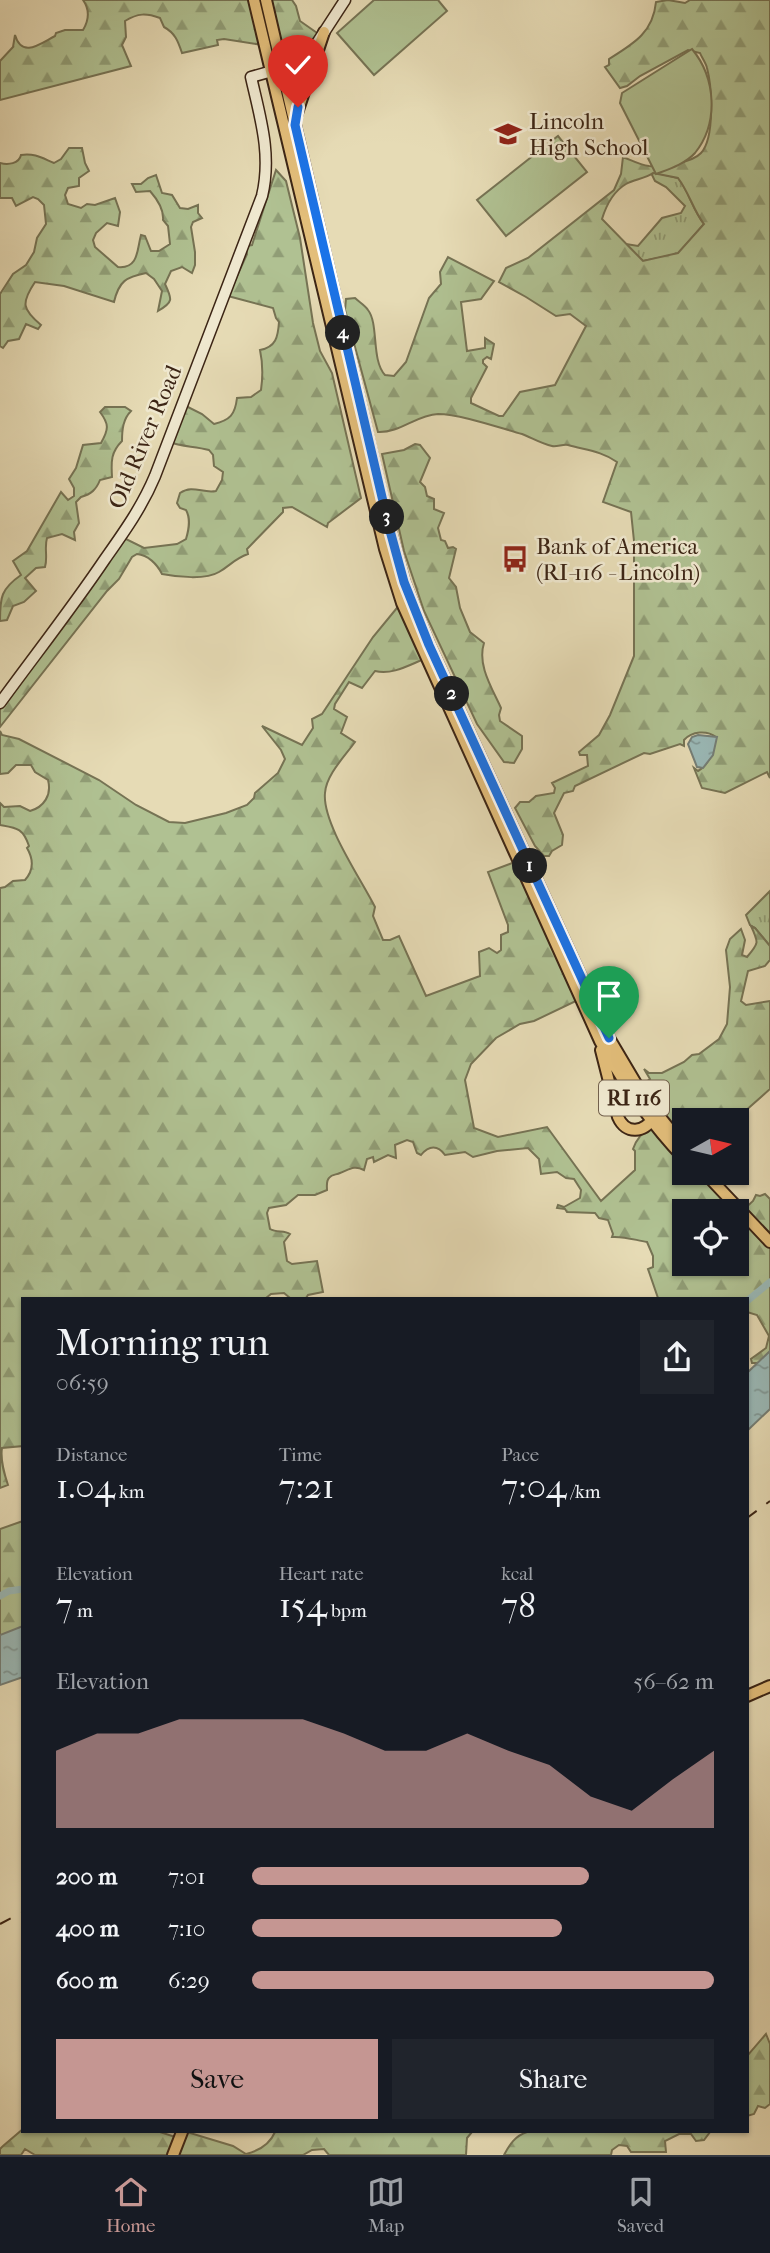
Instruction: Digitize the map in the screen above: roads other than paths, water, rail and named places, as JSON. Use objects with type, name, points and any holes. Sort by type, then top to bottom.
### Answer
[{"type":"main road","name":"RI 116","points":[[254,0],[295,125],[404,582],[595,1030],[621,1078],[672,1142]]},
{"type":"main road","name":"RI 116","points":[[266,0],[277,70],[391,571],[415,635],[609,1038],[653,1116],[672,1135]]},
{"type":"main road","points":[[277,70],[306,60],[345,0]]},
{"type":"main road","points":[[295,125],[296,112],[324,32]]},
{"type":"main road","name":"Old River Road","points":[[0,703],[87,586],[142,506],[260,203],[267,158],[251,77],[277,70]]},
{"type":"main road","points":[[595,1030],[621,1123],[634,1130],[644,1127],[653,1116]]},
{"type":"main road","points":[[716,1185],[770,1242]]},
{"type":"main road","points":[[749,1695],[770,1686]]},
{"type":"main road","points":[[173,2155],[181,2133]]},
{"type":"water","points":[[692,737],[717,737],[713,755],[703,768],[697,767],[688,744]]},
{"type":"water","points":[[770,1351],[770,1409],[749,1429],[749,1371]]},
{"type":"water","points":[[21,1627],[21,1678],[0,1685],[0,1635]]},
{"type":"waterway","points":[[749,1299],[770,1282]]},
{"type":"waterway","points":[[0,1596],[21,1589]]},
{"type":"railway","points":[[749,1517],[770,1501]]},
{"type":"railway","points":[[0,1924],[21,1913]]},
{"type":"place","name":"Lincoln High School","points":[[508,134]]},
{"type":"place","name":"Bank of America (RI-116 - Lincoln)","points":[[515,559]]}]
